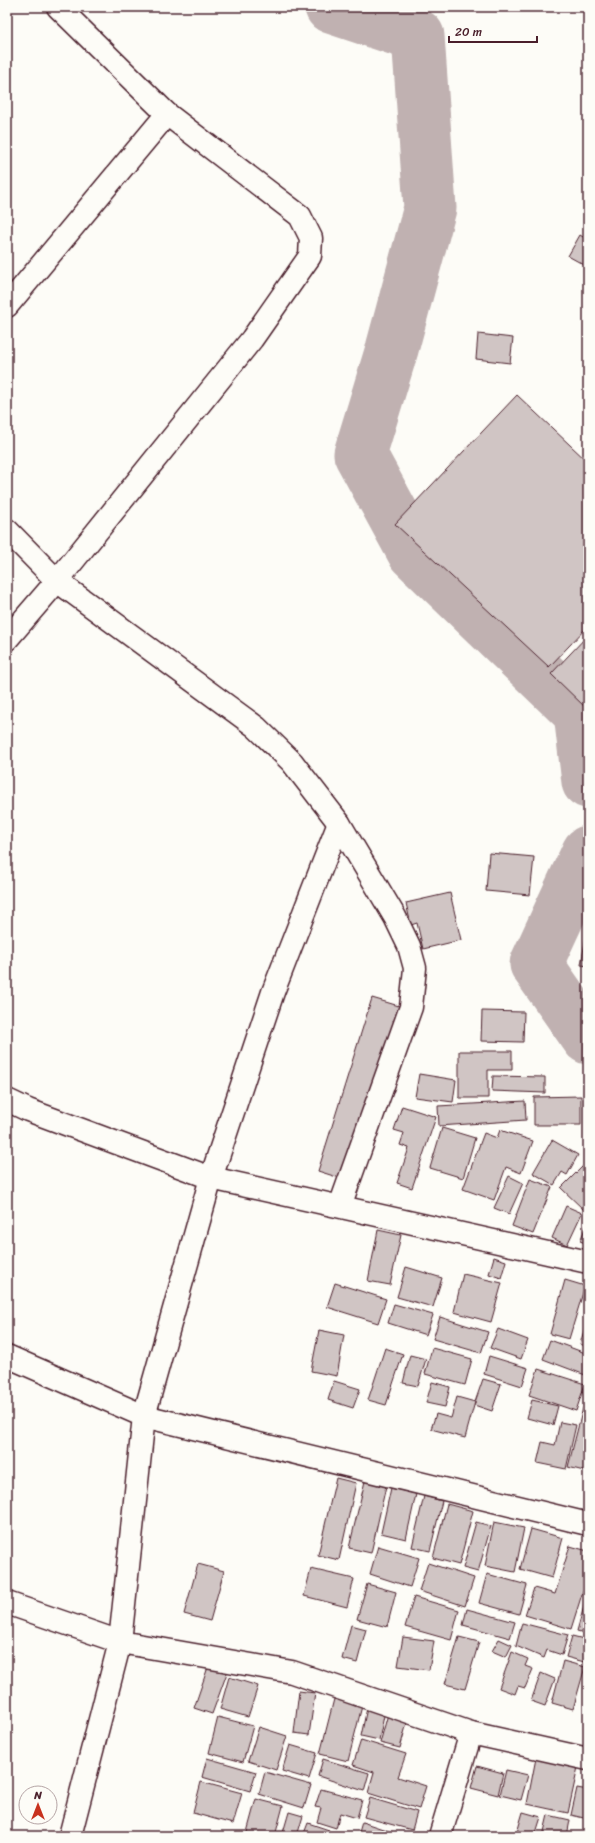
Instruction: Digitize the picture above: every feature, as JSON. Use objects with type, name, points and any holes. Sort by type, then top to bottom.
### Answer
[{"type":"street","points":[[7,639],[57,581],[252,339],[310,256],[311,238],[300,216],[167,114],[58,7]]},
{"type":"street","points":[[7,306],[167,114]]},
{"type":"street","points":[[7,530],[57,581],[256,727],[292,762],[339,823],[395,917],[409,946],[415,968],[411,1007],[340,1206]]},
{"type":"street","points":[[70,1836],[120,1642],[144,1416],[210,1178],[273,992],[339,823]]},
{"type":"street","points":[[7,1100],[28,1110],[210,1178],[588,1262]]},
{"type":"street","points":[[7,1356],[144,1416],[588,1524]]},
{"type":"street","points":[[7,1603],[120,1642],[292,1672],[470,1733],[588,1759]]},
{"type":"street","points":[[440,1836],[470,1733]]},
{"type":"building","points":[[580,235],[588,240],[588,267],[568,256]]},
{"type":"building","points":[[478,334],[513,338],[510,363],[476,359]]},
{"type":"building","points":[[517,395],[588,462],[588,626],[549,667],[395,524]]},
{"type":"building","points":[[588,635],[588,710],[551,674]]},
{"type":"building","points":[[489,853],[534,857],[530,895],[486,891]]},
{"type":"building","points":[[450,893],[461,940],[423,949],[417,923],[411,925],[406,903]]},
{"type":"building","points":[[588,924],[588,966],[581,965]]},
{"type":"building","points":[[372,998],[399,1006],[346,1180],[318,1171]]},
{"type":"building","points":[[482,1011],[524,1012],[523,1042],[481,1041]]},
{"type":"building","points":[[459,1051],[512,1051],[512,1070],[488,1070],[488,1098],[459,1098]]},
{"type":"building","points":[[419,1074],[456,1080],[453,1102],[415,1097]]},
{"type":"building","points":[[493,1076],[545,1077],[545,1093],[492,1091]]},
{"type":"building","points":[[581,1096],[581,1125],[534,1125],[534,1097]]},
{"type":"building","points":[[525,1101],[526,1120],[439,1126],[438,1106]]},
{"type":"building","points":[[402,1106],[436,1117],[412,1188],[397,1183],[409,1148],[400,1145],[404,1133],[394,1130]]},
{"type":"building","points":[[442,1128],[475,1138],[463,1178],[430,1168]]},
{"type":"building","points":[[500,1130],[533,1141],[521,1173],[506,1167],[494,1200],[463,1189],[484,1133],[497,1138]]},
{"type":"building","points":[[552,1140],[578,1155],[567,1175],[562,1172],[554,1185],[533,1173]]},
{"type":"building","points":[[584,1165],[588,1169],[588,1206],[584,1210],[561,1188]]},
{"type":"building","points":[[509,1176],[523,1183],[509,1214],[494,1208]]},
{"type":"building","points":[[530,1179],[552,1187],[533,1234],[512,1226]]},
{"type":"building","points":[[566,1206],[582,1213],[567,1245],[552,1238]]},
{"type":"building","points":[[588,1221],[588,1244],[580,1241]]},
{"type":"building","points":[[378,1230],[401,1235],[390,1285],[368,1281]]},
{"type":"building","points":[[494,1257],[506,1261],[501,1278],[489,1274]]},
{"type":"building","points":[[406,1267],[442,1278],[433,1307],[397,1297]]},
{"type":"building","points":[[463,1274],[502,1283],[491,1322],[454,1312]]},
{"type":"building","points":[[565,1280],[585,1286],[569,1339],[550,1334]]},
{"type":"building","points":[[335,1283],[386,1299],[378,1323],[327,1307]]},
{"type":"building","points":[[394,1304],[433,1315],[426,1335],[388,1323]]},
{"type":"building","points":[[440,1317],[488,1332],[481,1353],[433,1339]]},
{"type":"building","points":[[588,1317],[588,1347],[580,1344]]},
{"type":"building","points":[[498,1329],[528,1340],[521,1359],[490,1348]]},
{"type":"building","points":[[319,1330],[344,1335],[337,1376],[311,1371]]},
{"type":"building","points":[[550,1340],[588,1354],[588,1376],[543,1359]]},
{"type":"building","points":[[385,1348],[403,1354],[386,1405],[368,1400]]},
{"type":"building","points":[[432,1348],[472,1359],[465,1385],[425,1374]]},
{"type":"building","points":[[410,1355],[426,1359],[418,1386],[403,1383]]},
{"type":"building","points":[[489,1356],[528,1368],[522,1386],[484,1374]]},
{"type":"building","points":[[538,1369],[585,1384],[576,1411],[529,1395]]},
{"type":"building","points":[[483,1379],[501,1384],[492,1411],[474,1405]]},
{"type":"building","points":[[334,1381],[360,1389],[353,1408],[328,1400]]},
{"type":"building","points":[[432,1382],[450,1387],[445,1407],[426,1403]]},
{"type":"building","points":[[457,1397],[475,1402],[465,1438],[431,1429],[436,1414],[451,1418]]},
{"type":"building","points":[[532,1400],[558,1406],[553,1425],[527,1418]]},
{"type":"building","points":[[583,1408],[588,1410],[588,1472],[568,1467]]},
{"type":"building","points":[[560,1422],[576,1425],[566,1469],[537,1463],[542,1442],[555,1445]]},
{"type":"building","points":[[336,1478],[356,1483],[339,1560],[318,1555]]},
{"type":"building","points":[[365,1481],[386,1486],[371,1553],[349,1548]]},
{"type":"building","points":[[391,1488],[416,1494],[406,1539],[381,1533]]},
{"type":"building","points":[[424,1496],[442,1501],[430,1551],[412,1547]]},
{"type":"building","points":[[447,1504],[473,1511],[459,1565],[433,1558]]},
{"type":"building","points":[[476,1522],[491,1526],[478,1572],[463,1568]]},
{"type":"building","points":[[494,1522],[524,1528],[515,1572],[485,1566]]},
{"type":"building","points":[[531,1529],[563,1538],[552,1578],[520,1569]]},
{"type":"building","points":[[378,1546],[419,1558],[410,1587],[370,1574]]},
{"type":"building","points":[[570,1546],[588,1551],[588,1575],[571,1629],[525,1615],[534,1588],[555,1594]]},
{"type":"building","points":[[428,1563],[474,1578],[465,1606],[419,1591]]},
{"type":"building","points":[[198,1564],[224,1571],[210,1621],[184,1614]]},
{"type":"building","points":[[311,1569],[354,1579],[347,1607],[304,1596]]},
{"type":"building","points":[[487,1574],[527,1585],[519,1614],[479,1603]]},
{"type":"building","points":[[367,1584],[396,1592],[387,1627],[357,1619]]},
{"type":"building","points":[[414,1597],[459,1610],[451,1640],[405,1627]]},
{"type":"building","points":[[586,1599],[588,1600],[588,1634],[577,1631]]},
{"type":"building","points":[[467,1609],[515,1622],[510,1638],[463,1625]]},
{"type":"building","points":[[522,1623],[568,1635],[562,1655],[547,1650],[544,1658],[516,1646]]},
{"type":"building","points":[[351,1625],[366,1629],[357,1663],[342,1659]]},
{"type":"building","points":[[572,1636],[588,1640],[588,1663],[566,1657]]},
{"type":"building","points":[[403,1637],[434,1641],[429,1670],[398,1666]]},
{"type":"building","points":[[459,1637],[479,1642],[465,1689],[445,1684]]},
{"type":"building","points":[[499,1639],[512,1645],[506,1657],[492,1651]]},
{"type":"building","points":[[512,1652],[528,1659],[525,1666],[533,1669],[525,1688],[518,1686],[515,1694],[499,1688]]},
{"type":"building","points":[[563,1661],[585,1667],[573,1709],[552,1703]]},
{"type":"building","points":[[208,1667],[227,1673],[212,1714],[194,1708]]},
{"type":"building","points":[[541,1673],[555,1679],[545,1706],[531,1701]]},
{"type":"building","points":[[229,1677],[258,1686],[248,1717],[220,1709]]},
{"type":"building","points":[[299,1691],[315,1693],[309,1735],[294,1733]]},
{"type":"building","points":[[334,1699],[362,1706],[348,1761],[320,1754]]},
{"type":"building","points":[[367,1708],[385,1711],[379,1740],[361,1736]]},
{"type":"building","points":[[388,1714],[408,1719],[400,1748],[380,1743]]},
{"type":"building","points":[[218,1717],[253,1726],[243,1762],[209,1753]]},
{"type":"building","points":[[259,1727],[287,1736],[276,1770],[248,1761]]},
{"type":"building","points":[[361,1740],[406,1754],[398,1777],[426,1786],[419,1809],[368,1793],[374,1772],[353,1765]]},
{"type":"building","points":[[290,1745],[317,1753],[309,1779],[282,1771]]},
{"type":"building","points":[[207,1758],[256,1772],[250,1791],[202,1777]]},
{"type":"building","points":[[536,1758],[578,1767],[568,1813],[527,1804]]},
{"type":"building","points":[[323,1759],[369,1773],[364,1791],[318,1776]]},
{"type":"building","points":[[477,1766],[503,1773],[498,1795],[471,1788]]},
{"type":"building","points":[[506,1770],[528,1775],[521,1800],[500,1795]]},
{"type":"building","points":[[265,1772],[311,1785],[304,1808],[259,1794]]},
{"type":"building","points":[[201,1782],[242,1793],[233,1824],[193,1813]]},
{"type":"building","points":[[577,1788],[588,1790],[588,1819],[571,1815]]},
{"type":"building","points":[[321,1789],[362,1800],[357,1818],[340,1813],[336,1828],[317,1822],[321,1808],[315,1807]]},
{"type":"building","points":[[370,1798],[417,1812],[412,1830],[364,1817]]},
{"type":"building","points":[[256,1799],[283,1806],[275,1836],[246,1836]]},
{"type":"building","points":[[289,1812],[303,1816],[297,1836],[282,1836]]},
{"type":"building","points":[[523,1812],[541,1817],[535,1836],[516,1836]]},
{"type":"building","points":[[548,1815],[570,1820],[567,1836],[543,1836]]},
{"type":"building","points":[[362,1822],[392,1832],[391,1836],[358,1836]]},
{"type":"building","points":[[308,1823],[329,1830],[327,1836],[303,1836]]},
{"type":"waterway","points":[[331,7],[418,36],[430,208],[392,349],[360,454],[414,553],[580,713],[588,782]]},
{"type":"waterway","points":[[588,852],[536,964],[588,1038]]}]
